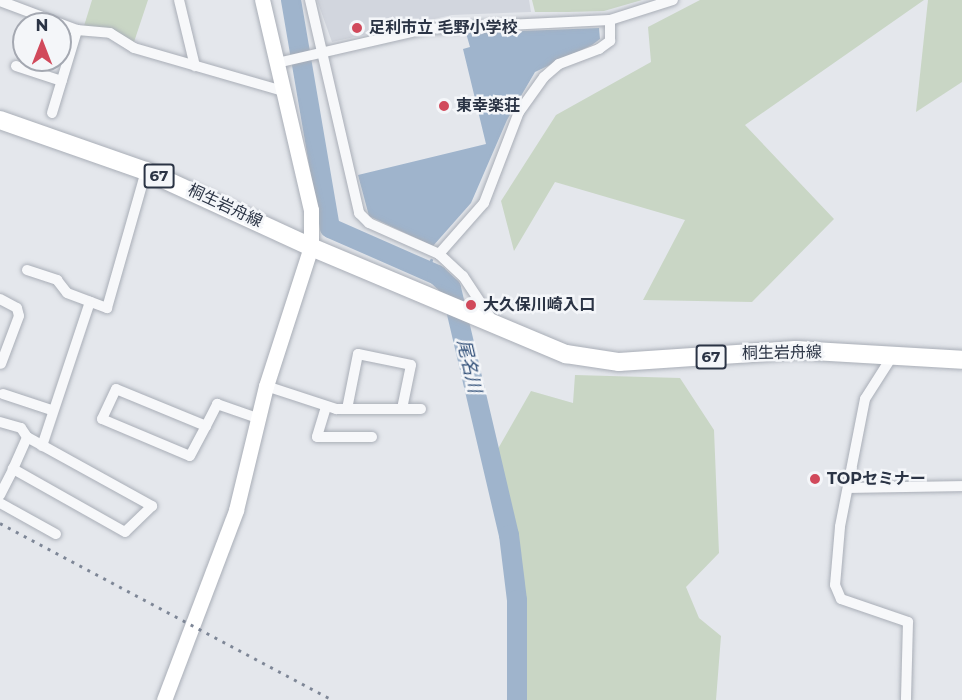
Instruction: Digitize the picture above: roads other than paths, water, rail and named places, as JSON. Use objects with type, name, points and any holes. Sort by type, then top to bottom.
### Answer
[{"type":"main road","name":"桐生岩舟線","points":[[0,120],[146,171],[311,247],[543,347],[619,362],[796,350],[962,360]]},
{"type":"street","points":[[179,0],[195,66]]},
{"type":"street","points":[[164,700],[236,510],[260,419],[266,386],[311,247],[311,210],[283,91],[284,62],[262,0]]},
{"type":"street","points":[[310,0],[316,54],[363,220],[439,254],[463,276],[497,327]]},
{"type":"street","points":[[284,62],[450,25],[610,20],[673,0]]},
{"type":"street","points":[[0,1],[77,30],[110,33],[134,48],[283,91]]},
{"type":"street","points":[[439,254],[484,203],[519,112],[544,77],[559,64],[599,50],[610,40],[610,20]]},
{"type":"street","points":[[52,112],[77,30]]},
{"type":"street","points":[[34,72],[62,81]]},
{"type":"street","points":[[27,270],[57,280],[67,293],[107,308],[112,300],[146,171]]},
{"type":"street","points":[[0,299],[19,316],[1,364]]},
{"type":"street","points":[[42,446],[51,410],[90,302]]},
{"type":"street","points":[[347,410],[358,354],[411,365],[402,409]]},
{"type":"street","points":[[893,355],[865,399],[851,488],[840,527],[835,591],[841,599],[908,622],[906,700]]},
{"type":"street","points":[[266,386],[326,407],[347,410],[421,409]]},
{"type":"street","points":[[206,426],[116,389],[102,419],[190,456],[206,426],[217,404],[260,419]]},
{"type":"street","points":[[3,394],[51,410]]},
{"type":"street","points":[[326,407],[317,437],[372,437]]},
{"type":"street","points":[[0,422],[21,428],[27,437],[42,446],[152,506],[125,532],[13,469]]},
{"type":"street","points":[[0,495],[27,437]]},
{"type":"street","points":[[851,488],[962,486]]},
{"type":"street","points":[[0,502],[56,534]]},
{"type":"water","points":[[599,28],[600,39],[592,45],[535,72],[507,120],[471,203],[433,246],[369,216],[358,175],[486,144],[463,49],[470,47],[466,33]]},
{"type":"waterway","name":"尾名川","points":[[291,0],[330,228],[437,275],[451,288],[509,535],[517,600],[517,700]]},
{"type":"waterway","points":[[427,270],[431,260]]},
{"type":"railway","points":[[0,523],[333,700]]},
{"type":"place","name":"足利市立 毛野小学校","points":[[357,28]]},
{"type":"place","name":"東幸楽荘","points":[[444,106]]},
{"type":"place","name":"大久保川崎入口","points":[[471,305]]},
{"type":"place","name":"TOPセミナー","points":[[815,479]]}]
